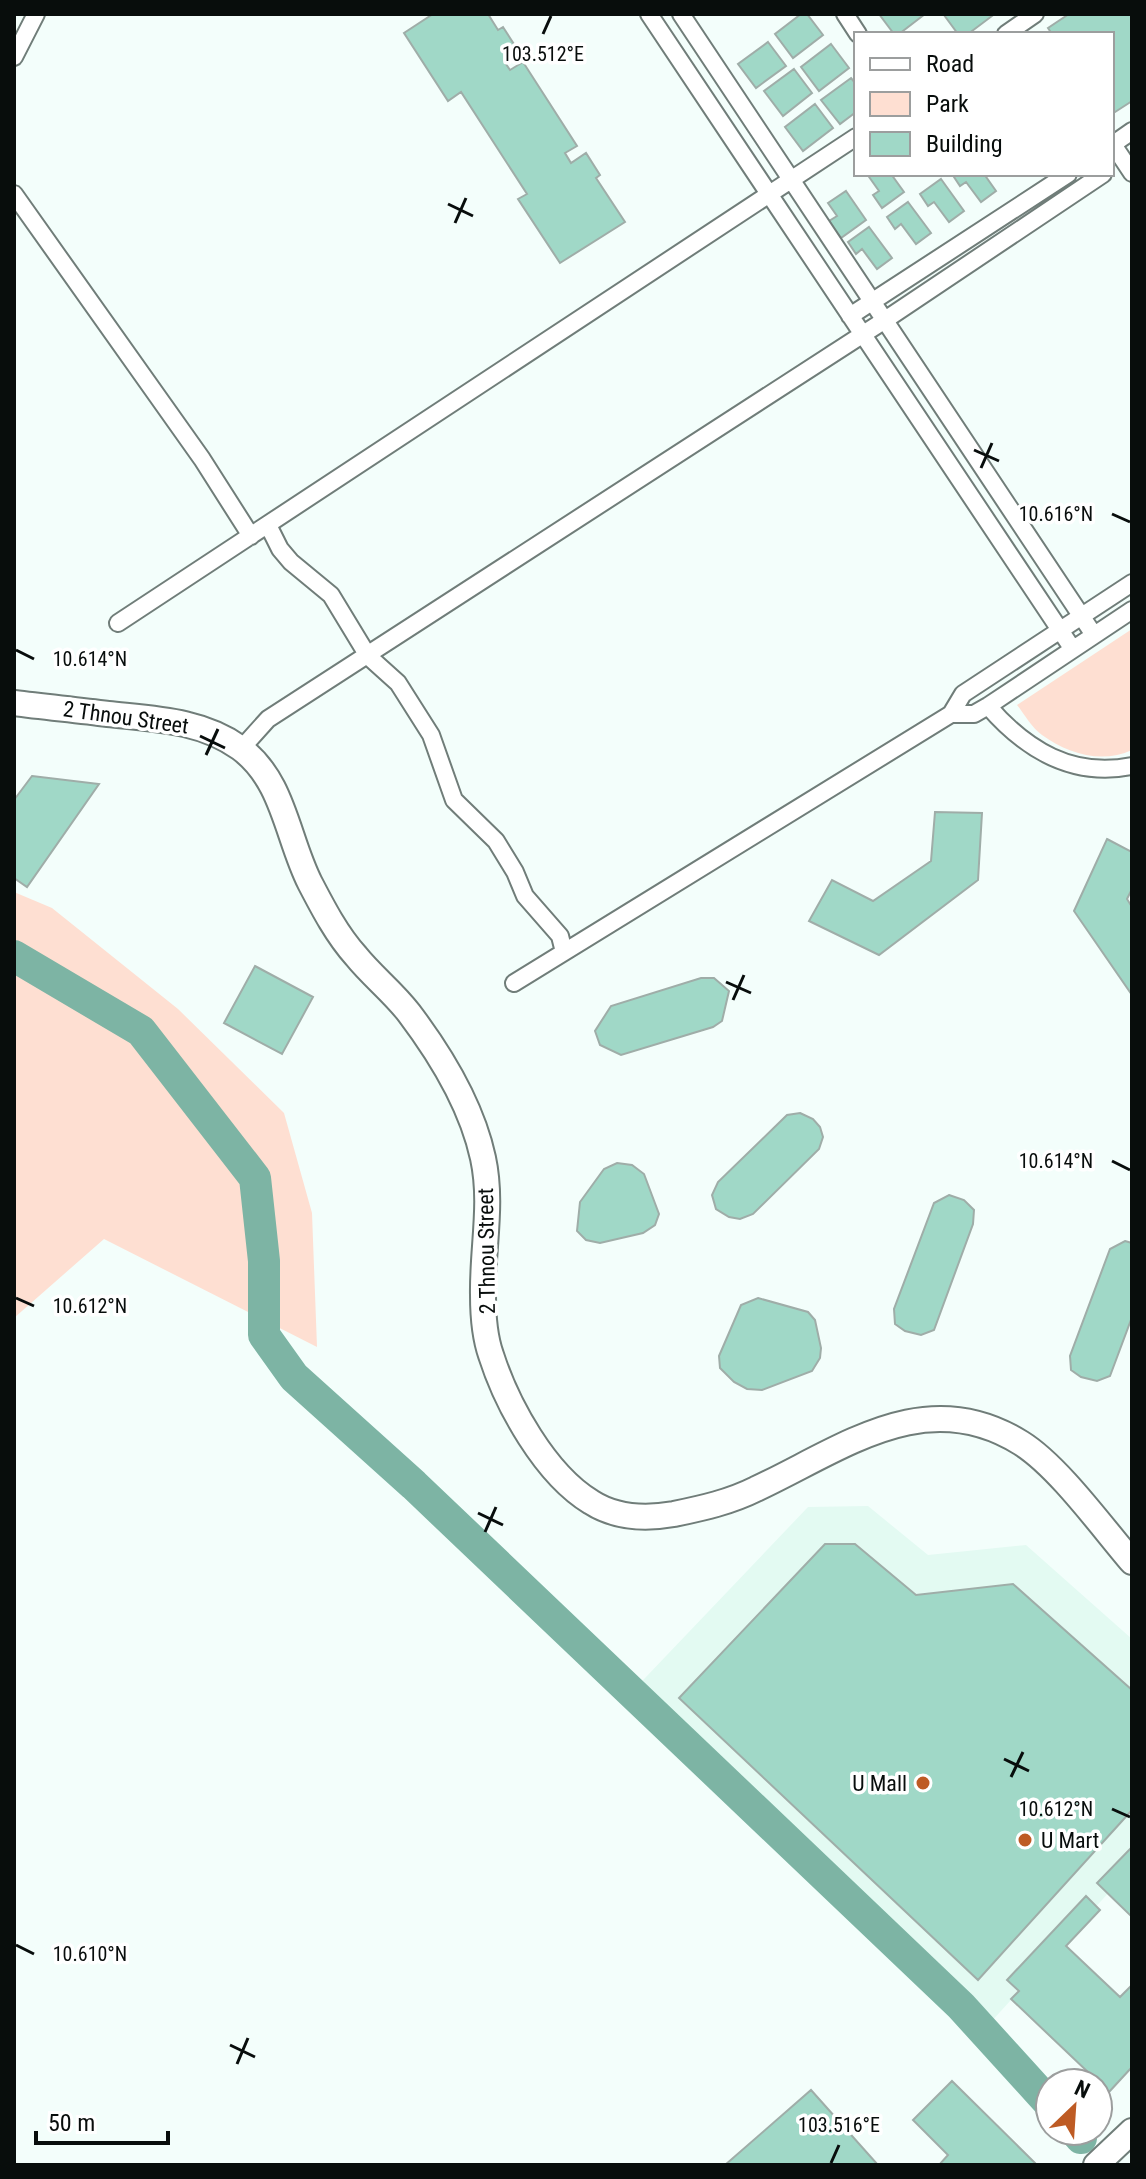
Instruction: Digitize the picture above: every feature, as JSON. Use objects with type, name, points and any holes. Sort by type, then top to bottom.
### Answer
[{"type":"main road","name":"2 Thnou Street","points":[[14,703],[173,721],[202,728],[241,749],[277,792],[304,870],[326,913],[354,954],[408,1011],[441,1062],[467,1111],[483,1158],[487,1201],[483,1295],[490,1352],[531,1440],[561,1477],[591,1502],[623,1515],[654,1518],[713,1506],[740,1496],[866,1433],[920,1419],[944,1418],[975,1423],[1021,1443],[1045,1462],[1132,1562]]},
{"type":"main road","points":[[1096,2165],[1124,2139]]},
{"type":"street","points":[[14,57],[36,14]]},
{"type":"street","points":[[671,14],[652,19],[1072,648]]},
{"type":"street","points":[[681,14],[1094,635]]},
{"type":"street","points":[[845,14],[857,32]]},
{"type":"street","points":[[1009,32],[1029,16]]},
{"type":"street","points":[[1114,143],[1132,131]]},
{"type":"street","points":[[118,623],[854,138]]},
{"type":"street","points":[[1114,147],[1125,164]]},
{"type":"street","points":[[850,316],[1065,176]]},
{"type":"street","points":[[241,749],[268,719],[885,320],[1100,176]]},
{"type":"street","points":[[14,194],[202,459],[251,536]]},
{"type":"street","points":[[268,525],[280,549],[291,562],[331,595],[368,656],[398,683],[431,735],[454,800],[496,841],[525,896],[560,936],[564,952]]},
{"type":"street","points":[[514,983],[951,714],[963,694],[1132,583]]},
{"type":"street","points":[[951,714],[974,714],[988,706],[1132,610]]},
{"type":"street","points":[[988,706],[1009,730],[1032,748],[1060,761],[1097,770],[1131,766]]},
{"type":"shaded area","name":"U Mall","points":[[868,1506],[928,1555],[1026,1545],[1132,1639],[1132,1867],[980,2034],[625,1699],[808,1507]]},
{"type":"green space","points":[[1132,629],[1132,750],[1109,756],[1086,755],[1052,742],[1038,732],[1017,705]]},
{"type":"green space","points":[[14,892],[52,908],[178,1009],[284,1113],[312,1213],[317,1347],[104,1239],[14,1318]]},
{"type":"building","points":[[433,14],[488,14],[498,30],[503,27],[519,52],[504,61],[510,70],[523,62],[577,146],[565,153],[571,163],[586,153],[600,175],[596,178],[625,222],[560,263],[518,199],[527,194],[461,92],[448,101],[404,33]]},
{"type":"building","points":[[801,14],[807,14],[823,35],[793,58],[775,34]]},
{"type":"building","points":[[879,14],[925,14],[902,32],[892,32]]},
{"type":"building","points":[[1069,14],[1132,14],[1132,101],[1114,113],[1114,32],[1051,32],[1048,28]]},
{"type":"building","points":[[944,15],[992,16],[971,32],[957,32]]},
{"type":"building","points":[[768,42],[786,66],[756,88],[738,64]]},
{"type":"building","points":[[831,44],[849,68],[819,91],[801,67]]},
{"type":"building","points":[[794,69],[812,93],[783,116],[764,91]]},
{"type":"building","points":[[851,78],[854,82],[854,114],[840,124],[821,100]]},
{"type":"building","points":[[815,104],[833,128],[803,151],[785,127]]},
{"type":"building","points":[[868,176],[892,176],[904,192],[882,208],[873,195],[879,191]]},
{"type":"building","points":[[953,176],[985,176],[996,191],[981,202],[966,182],[960,186]]},
{"type":"building","points":[[941,179],[964,211],[949,222],[934,202],[928,206],[920,194]]},
{"type":"building","points":[[846,191],[866,220],[841,238],[829,221],[837,216],[828,203]]},
{"type":"building","points":[[908,202],[931,233],[916,244],[901,224],[895,229],[887,217]]},
{"type":"building","points":[[869,227],[892,258],[877,269],[862,249],[856,254],[848,242]]},
{"type":"building","points":[[32,776],[99,784],[27,887],[14,878],[14,800]]},
{"type":"building","points":[[935,812],[982,813],[978,880],[879,955],[809,921],[832,880],[873,901],[931,861]]},
{"type":"building","points":[[1107,839],[1132,852],[1132,889],[1127,899],[1132,907],[1132,995],[1074,911]]},
{"type":"building","points":[[255,966],[313,997],[282,1054],[224,1023]]},
{"type":"building","points":[[701,978],[714,978],[729,991],[722,1021],[713,1027],[621,1055],[600,1045],[595,1031],[611,1006]]},
{"type":"building","points":[[800,1113],[813,1119],[820,1127],[823,1137],[819,1149],[753,1214],[740,1219],[716,1209],[712,1195],[718,1182],[787,1115]]},
{"type":"building","points":[[617,1163],[632,1165],[644,1174],[659,1214],[655,1225],[643,1233],[600,1243],[586,1240],[577,1231],[580,1202],[604,1169]]},
{"type":"building","points":[[949,1195],[964,1200],[974,1210],[973,1224],[934,1330],[921,1335],[905,1331],[895,1324],[894,1309],[934,1203]]},
{"type":"building","points":[[1125,1241],[1132,1243],[1132,1317],[1110,1376],[1097,1381],[1081,1377],[1071,1370],[1070,1356],[1110,1249]]},
{"type":"building","points":[[758,1298],[808,1312],[815,1320],[821,1348],[820,1358],[812,1371],[762,1390],[747,1389],[734,1382],[720,1368],[719,1356],[741,1305]]},
{"type":"building","name":"U Mall","points":[[825,1544],[855,1544],[916,1595],[1013,1584],[1132,1690],[1132,1810],[978,1980],[679,1698]]},
{"type":"building","points":[[1132,1847],[1132,1917],[1097,1883]]},
{"type":"building","points":[[1086,1896],[1100,1910],[1066,1946],[1120,1997],[1132,1985],[1132,2067],[1114,2087],[1114,2067],[1083,2067],[1011,1999],[1019,1991],[1007,1980]]},
{"type":"building","points":[[952,2081],[1036,2164],[939,2165],[948,2155],[913,2120]]},
{"type":"building","points":[[811,2090],[878,2165],[725,2165]]},
{"type":"waterway","points":[[14,956],[141,1031],[255,1178],[264,1261],[264,1335],[294,1377],[414,1485],[961,2006],[1034,2086]]},
{"type":"place","name":"U Mall","points":[[923,1783]]},
{"type":"place","name":"U Mart","points":[[1025,1840]]}]
